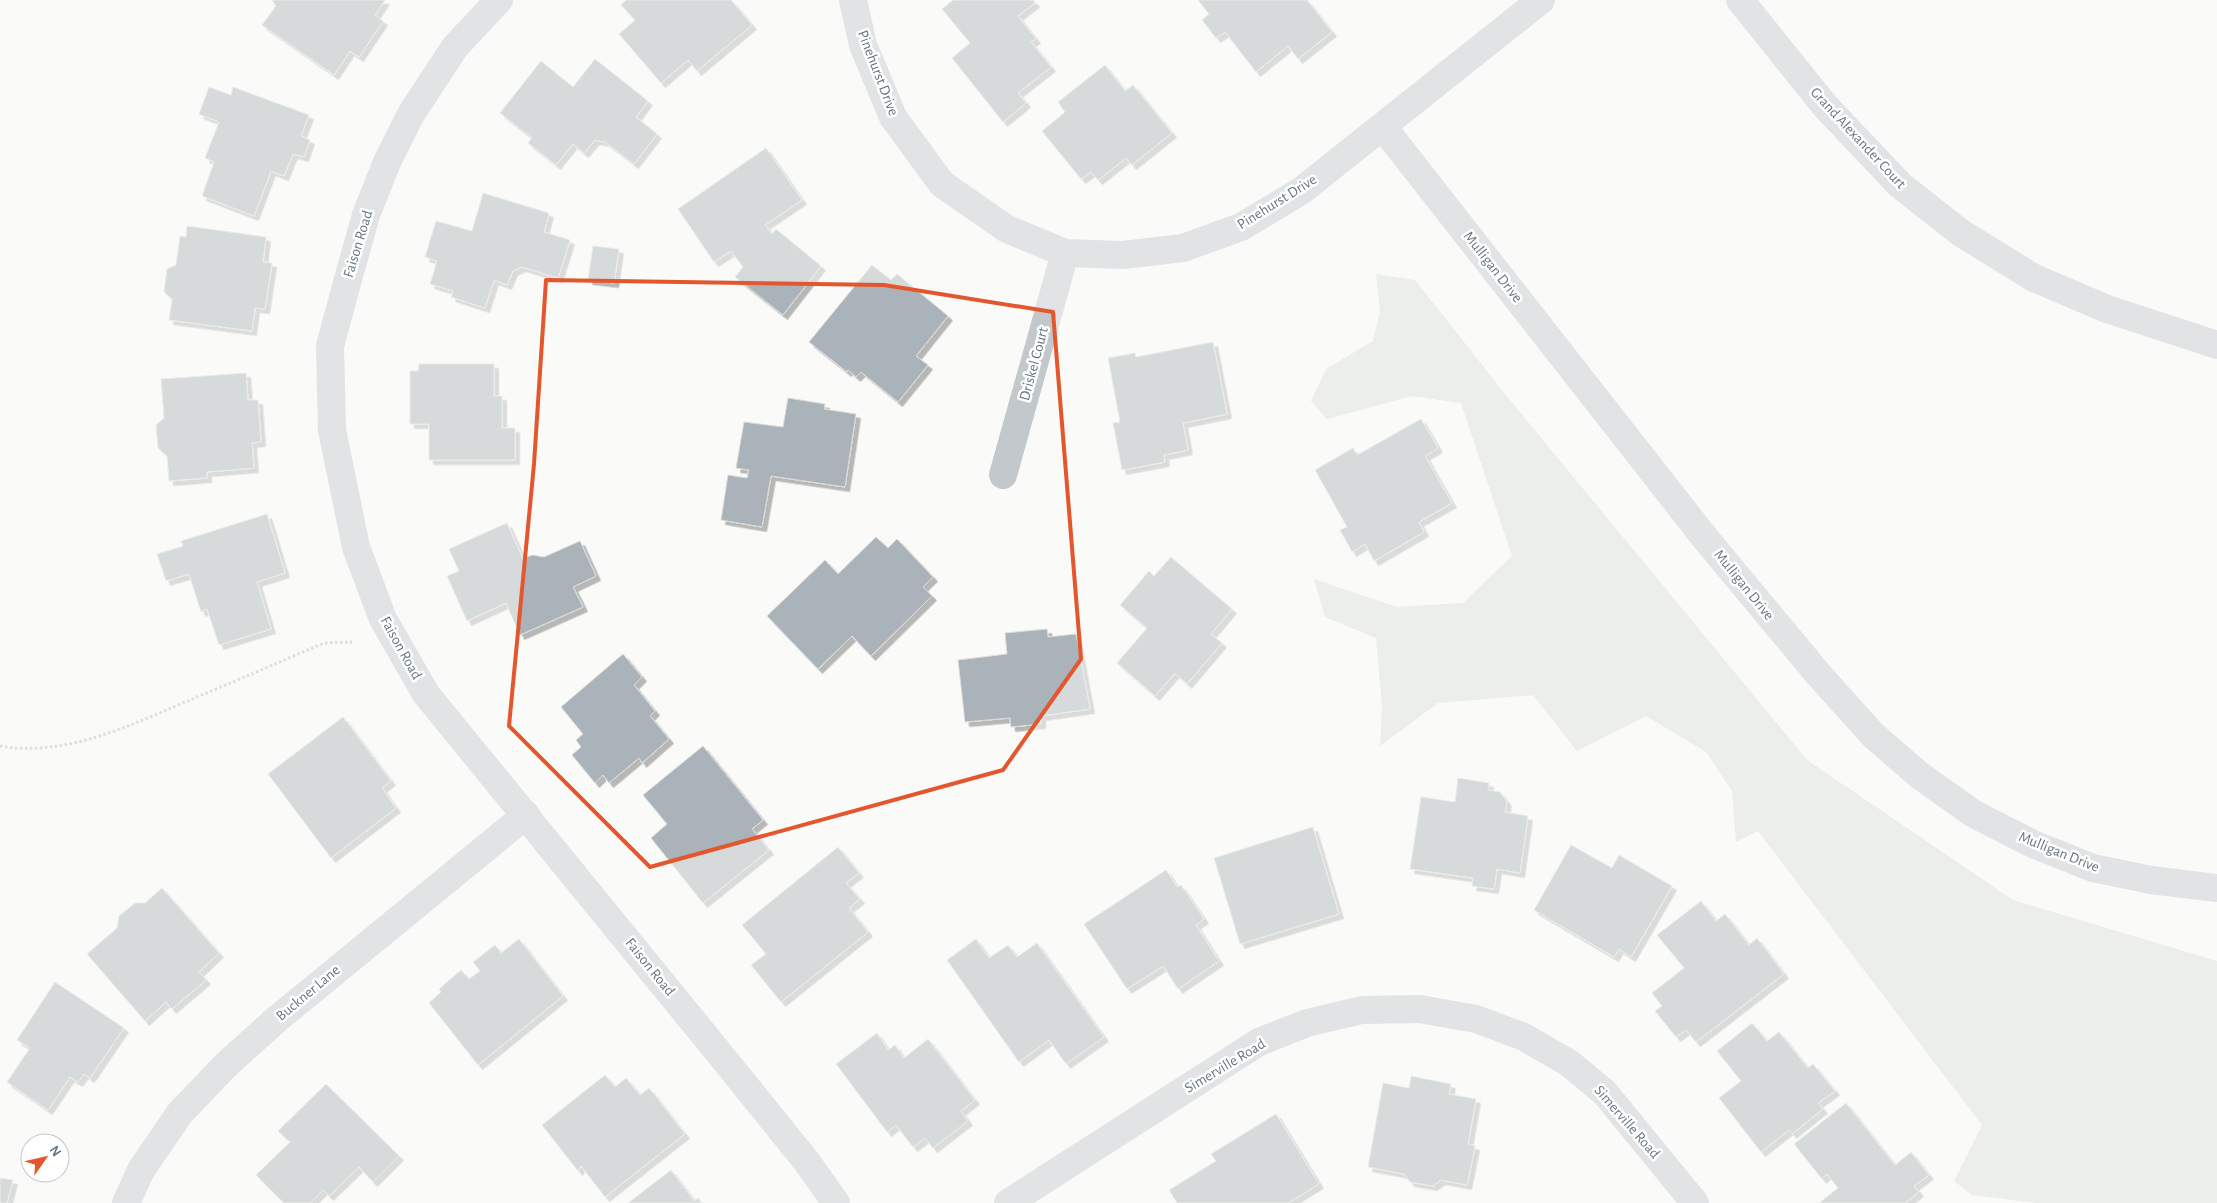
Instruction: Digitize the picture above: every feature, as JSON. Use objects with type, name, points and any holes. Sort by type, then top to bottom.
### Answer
[{"type":"street","name":"Faison Road","points":[[499,0],[455,47],[411,114],[387,162],[366,214],[330,346],[332,430],[356,548],[384,619],[426,694],[778,1126],[836,1203]]},
{"type":"street","name":"Pinehurst Drive","points":[[853,0],[864,45],[893,117],[942,184],[1007,229],[1065,253],[1123,255],[1183,248],[1241,226],[1301,191],[1541,0]]},
{"type":"street","name":"Grand Alexander Court","points":[[1740,0],[1826,107],[1893,178],[1962,233],[2043,282],[2107,309],[2217,345]]},
{"type":"street","name":"Mulligan Drive","points":[[1383,127],[1705,538],[1819,675],[1872,735],[1919,775],[1974,814],[2033,844],[2093,868],[2151,880],[2217,888]]},
{"type":"street","name":"Driskel Court","points":[[1003,475],[1065,253]]},
{"type":"street","name":"Buckner Lane","points":[[126,1203],[141,1170],[180,1113],[226,1064],[277,1019],[526,815]]},
{"type":"street","name":"Simerville Road","points":[[1008,1203],[1259,1042],[1307,1023],[1362,1010],[1420,1009],[1476,1019],[1524,1037],[1569,1063],[1605,1093],[1695,1203]]},
{"type":"path","points":[[0,746],[18,749],[44,748],[96,736],[138,722],[324,643],[352,642]]},
{"type":"highlighted area","points":[[546,280],[884,285],[1053,312],[1081,659],[1003,770],[650,867],[509,726],[534,464]]},
{"type":"shaded area","points":[[1376,274],[1415,280],[1509,399],[1807,760],[2013,900],[2217,961],[2217,1203],[2036,1203],[1972,1195],[1954,1181],[1982,1125],[1758,831],[1736,842],[1732,791],[1706,752],[1646,716],[1577,751],[1533,695],[1438,703],[1380,746],[1382,706],[1376,638],[1325,617],[1314,579],[1397,607],[1463,603],[1512,556],[1461,403],[1412,396],[1327,419],[1311,401],[1326,369],[1373,341],[1380,312]]},
{"type":"building","points":[[272,0],[385,0],[375,15],[383,21],[359,57],[350,51],[334,75],[262,25],[276,6]]},
{"type":"building","points":[[626,0],[731,0],[752,25],[697,71],[688,60],[661,83],[619,34],[635,20],[621,5]]},
{"type":"building","points":[[953,0],[1033,0],[1035,3],[1018,16],[1036,39],[1031,42],[1051,67],[1018,93],[1026,103],[1003,122],[952,58],[970,43],[942,9]]},
{"type":"building","points":[[1198,0],[1307,0],[1332,32],[1298,59],[1288,46],[1256,72],[1225,32],[1216,38],[1202,20],[1209,14]]},
{"type":"building","points":[[595,59],[648,101],[636,117],[657,134],[634,164],[605,142],[595,140],[584,153],[573,144],[556,165],[528,143],[532,138],[500,113],[541,61],[573,87]]},
{"type":"building","points":[[1105,65],[1125,91],[1133,85],[1172,133],[1132,165],[1126,158],[1098,180],[1091,172],[1081,179],[1042,131],[1065,112],[1058,102]]},
{"type":"building","points":[[209,87],[231,95],[233,87],[309,115],[301,136],[310,140],[304,157],[293,154],[284,176],[271,171],[254,216],[202,196],[214,162],[205,158],[219,122],[199,114]]},
{"type":"building","points":[[766,148],[802,200],[765,225],[772,234],[776,229],[821,266],[783,315],[735,277],[743,267],[731,251],[714,262],[678,209]]},
{"type":"building","points":[[483,193],[549,213],[544,232],[570,240],[558,278],[522,267],[513,271],[507,285],[494,280],[485,308],[451,297],[453,291],[430,284],[437,261],[425,257],[436,221],[472,231]]},
{"type":"building","points":[[187,226],[266,237],[263,262],[272,263],[265,309],[255,308],[252,331],[169,320],[172,299],[164,292],[167,269],[176,265],[180,236],[186,237]]},
{"type":"building","points":[[593,246],[619,249],[614,283],[588,280]]},
{"type":"building","points":[[872,265],[891,280],[897,274],[948,316],[916,356],[928,365],[898,402],[861,372],[856,377],[848,370],[847,372],[809,342]]},
{"type":"building","points":[[1213,342],[1227,414],[1183,423],[1188,450],[1164,455],[1165,462],[1122,470],[1113,423],[1120,422],[1108,358],[1135,353],[1136,357]]},
{"type":"building","points":[[419,364],[494,364],[494,396],[502,396],[502,428],[515,428],[515,460],[429,460],[429,424],[410,424],[410,371],[418,371]]},
{"type":"building","points":[[246,373],[248,400],[258,400],[261,442],[252,443],[254,468],[207,472],[207,478],[169,481],[167,456],[158,448],[156,425],[164,418],[161,379]]},
{"type":"building","points":[[788,398],[825,404],[824,409],[856,414],[845,487],[771,476],[762,527],[721,520],[728,475],[747,478],[749,470],[736,468],[744,422],[783,427]]},
{"type":"building","points":[[1421,419],[1438,448],[1425,456],[1452,503],[1419,522],[1424,532],[1374,561],[1365,544],[1352,552],[1340,530],[1347,527],[1315,470],[1353,448],[1357,455]]},
{"type":"building","points":[[267,514],[285,573],[257,582],[271,629],[219,645],[207,609],[201,612],[189,574],[166,581],[157,554],[183,546],[181,541]]},
{"type":"building","points":[[507,523],[523,559],[532,555],[544,557],[580,541],[596,576],[573,587],[583,607],[520,635],[506,603],[467,621],[447,576],[459,571],[449,549]]},
{"type":"building","points":[[876,537],[888,548],[897,539],[933,577],[923,587],[932,596],[871,656],[852,636],[818,669],[767,616],[825,560],[838,574]]},
{"type":"building","points":[[1171,557],[1232,609],[1211,634],[1222,643],[1187,684],[1175,673],[1155,696],[1117,663],[1147,628],[1120,605],[1149,571],[1154,576]]},
{"type":"building","points":[[1047,629],[1048,637],[1076,634],[1090,709],[1041,716],[1041,724],[1011,727],[1010,718],[965,722],[958,660],[1007,654],[1005,633]]},
{"type":"building","points":[[623,654],[642,677],[634,685],[655,711],[650,716],[669,739],[642,763],[639,758],[609,783],[603,775],[595,783],[572,755],[581,747],[576,740],[583,734],[561,707]]},
{"type":"building","points":[[343,717],[391,781],[382,788],[396,808],[331,858],[268,774]]},
{"type":"building","points":[[703,746],[763,820],[752,829],[769,850],[703,903],[651,838],[667,824],[643,795]]},
{"type":"building","points":[[1458,778],[1489,783],[1488,790],[1500,792],[1507,802],[1505,812],[1528,816],[1520,873],[1497,869],[1494,889],[1472,886],[1473,878],[1410,869],[1421,797],[1455,802]]},
{"type":"building","points":[[1313,827],[1339,914],[1240,944],[1214,858]]},
{"type":"building","points":[[1571,845],[1612,868],[1619,855],[1672,886],[1631,957],[1619,949],[1614,957],[1534,910]]},
{"type":"building","points":[[838,847],[859,873],[846,883],[860,899],[849,908],[868,932],[781,1002],[751,965],[766,954],[742,925]]},
{"type":"building","points":[[1166,870],[1177,887],[1181,885],[1204,919],[1196,925],[1219,961],[1178,989],[1163,966],[1127,989],[1084,924]]},
{"type":"building","points":[[162,888],[219,953],[199,972],[206,980],[172,1009],[166,1002],[145,1021],[87,954],[117,928],[119,916],[135,903],[145,903]]},
{"type":"building","points":[[1701,901],[1716,921],[1725,914],[1749,945],[1757,938],[1784,974],[1696,1042],[1686,1030],[1676,1037],[1655,1011],[1662,1006],[1652,993],[1684,968],[1657,935]]},
{"type":"building","points":[[519,939],[563,996],[478,1065],[429,1003],[441,992],[439,989],[461,970],[469,979],[480,971],[473,962],[495,945],[501,953]]},
{"type":"building","points":[[976,939],[989,958],[1008,945],[1017,957],[1037,943],[1104,1037],[1066,1064],[1049,1040],[1019,1062],[947,960]]},
{"type":"building","points":[[55,982],[124,1028],[90,1078],[84,1074],[78,1082],[70,1077],[48,1110],[7,1082],[30,1048],[17,1040]]},
{"type":"building","points":[[1752,1023],[1767,1041],[1779,1032],[1808,1068],[1813,1064],[1835,1091],[1818,1103],[1823,1109],[1792,1134],[1789,1130],[1761,1152],[1719,1098],[1741,1081],[1717,1051]]},
{"type":"building","points":[[877,1033],[888,1050],[895,1045],[904,1058],[928,1039],[975,1100],[961,1111],[968,1121],[933,1148],[925,1138],[913,1147],[896,1125],[887,1132],[836,1064]]},
{"type":"building","points":[[605,1075],[615,1087],[626,1078],[640,1095],[649,1088],[685,1134],[605,1197],[581,1166],[578,1171],[542,1125]]},
{"type":"building","points":[[1411,1076],[1451,1084],[1449,1094],[1476,1099],[1468,1144],[1475,1146],[1467,1185],[1441,1180],[1433,1186],[1410,1182],[1404,1174],[1368,1167],[1383,1083],[1409,1088]]},
{"type":"building","points":[[326,1084],[399,1156],[373,1182],[359,1167],[329,1196],[323,1190],[310,1203],[284,1203],[256,1175],[290,1142],[278,1131]]},
{"type":"building","points":[[1846,1103],[1895,1165],[1911,1152],[1929,1175],[1914,1186],[1919,1192],[1905,1203],[1819,1203],[1838,1188],[1827,1174],[1822,1179],[1794,1144]]},
{"type":"building","points":[[1276,1114],[1319,1184],[1288,1203],[1177,1203],[1169,1190],[1216,1161],[1211,1154]]},
{"type":"building","points":[[671,1170],[694,1201],[698,1198],[702,1203],[628,1203]]},
{"type":"building","points":[[0,1178],[13,1180],[7,1203],[0,1203]]}]
